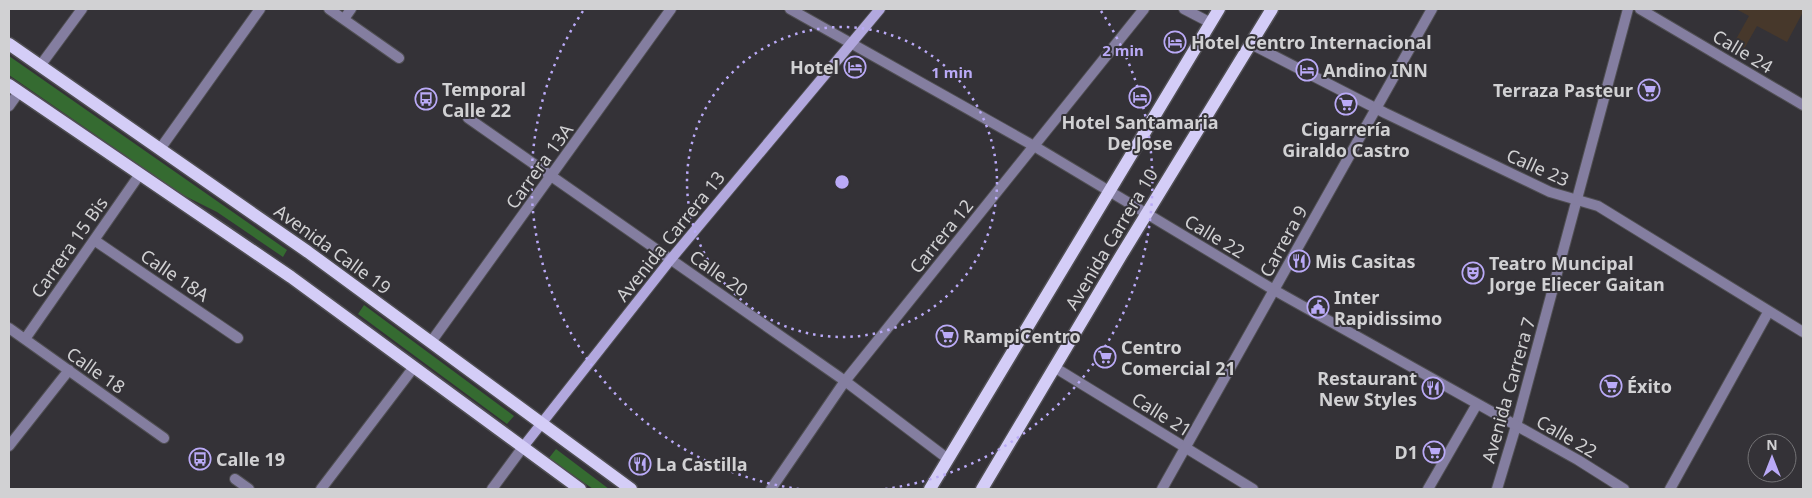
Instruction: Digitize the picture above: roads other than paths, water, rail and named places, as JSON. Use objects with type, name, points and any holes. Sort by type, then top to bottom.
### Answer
[{"type":"main road","name":"Avenida Carrera 13","points":[[523,447],[671,259],[880,9]]},
{"type":"main road","name":"Avenida Carrera 10","points":[[930,489],[1219,9]]},
{"type":"main road","name":"Avenida Carrera 10","points":[[985,488],[1054,368],[1272,9]]},
{"type":"main road","name":"Avenida Calle 19","points":[[9,44],[308,252],[631,489]]},
{"type":"main road","points":[[14,88],[300,283],[580,489]]},
{"type":"street","points":[[40,66],[82,9]]},
{"type":"street","points":[[160,149],[260,9]]},
{"type":"street","points":[[329,9],[399,58]]},
{"type":"street","points":[[344,19],[351,9]]},
{"type":"street","name":"Carrera 13A","points":[[432,342],[671,9]]},
{"type":"street","name":"Calle 22","points":[[790,9],[1034,146],[1146,215],[1274,290],[1578,460],[1624,489]]},
{"type":"street","name":"Carrera 12","points":[[770,489],[846,380],[1144,9]]},
{"type":"street","points":[[1184,9],[1210,23]]},
{"type":"street","name":"Carrera 9","points":[[1162,489],[1432,9]]},
{"type":"street","name":"Avenida Carrera 7","points":[[1497,489],[1516,426],[1628,9]]},
{"type":"street","name":"Calle 24","points":[[1640,9],[1803,105]]},
{"type":"street","name":"Calle 23","points":[[1251,44],[1376,108],[1550,192],[1598,206],[1803,332]]},
{"type":"street","points":[[9,106],[14,88]]},
{"type":"street","name":"Calle 20","points":[[468,118],[846,380],[948,459]]},
{"type":"street","name":"Carrera 15 Bis","points":[[25,339],[140,174]]},
{"type":"street","name":"Calle 18A","points":[[94,240],[238,338]]},
{"type":"street","points":[[1670,489],[1766,316]]},
{"type":"street","name":"Calle 18","points":[[9,328],[164,438]]},
{"type":"street","points":[[321,489],[414,367]]},
{"type":"street","name":"Calle 21","points":[[1054,368],[1253,489]]},
{"type":"street","points":[[9,446],[69,370]]},
{"type":"street","points":[[1428,489],[1477,404]]},
{"type":"street","name":"Avenida Carrera 13","points":[[492,489],[523,447]]},
{"type":"street","points":[[235,479],[249,489]]},
{"type":"place","name":"Hotel Centro Internacional","points":[[1175,42]]},
{"type":"place","name":"Hotel","points":[[855,67]]},
{"type":"place","name":"Andino INN","points":[[1307,70]]},
{"type":"place","name":"Terraza Pasteur","points":[[1649,90]]},
{"type":"place","name":"Hotel Santamaria De Jose","points":[[1140,97]]},
{"type":"place","name":"Temporal Calle 22","points":[[426,99]]},
{"type":"place","name":"Cigarrería Giraldo Castro","points":[[1346,104]]},
{"type":"place","name":"Mis Casitas","points":[[1299,261]]},
{"type":"place","name":"Teatro Muncipal Jorge Eliecer Gaitan","points":[[1473,273]]},
{"type":"place","name":"Inter Rapidissimo","points":[[1318,307]]},
{"type":"place","name":"RampiCentro","points":[[947,336]]},
{"type":"place","name":"Centro Comercial 21","points":[[1105,357]]},
{"type":"place","name":"Éxito","points":[[1611,386]]},
{"type":"place","name":"Restaurant New Styles","points":[[1433,388]]},
{"type":"place","name":"D1","points":[[1434,452]]},
{"type":"place","name":"Calle 19","points":[[200,459]]},
{"type":"place","name":"La Castilla","points":[[640,464]]}]
